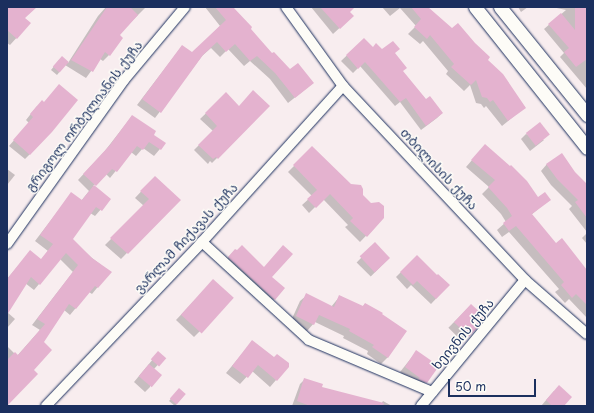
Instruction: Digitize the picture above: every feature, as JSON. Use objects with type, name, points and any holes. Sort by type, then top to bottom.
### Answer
[{"type":"street","name":"გრიგოლ ორბელიანის ქუჩა","points":[[7,244],[124,80],[185,7]]},
{"type":"street","name":"თბილისის ქუჩა","points":[[286,7],[343,86],[525,280],[587,334]]},
{"type":"street","points":[[475,7],[587,148]]},
{"type":"street","points":[[500,7],[587,115]]},
{"type":"street","name":"ვარლამ ჩიქავას ქუჩა","points":[[46,406],[202,242],[343,86]]},
{"type":"street","points":[[202,242],[309,340],[432,392]]},
{"type":"street","name":"ხეივნის ქუჩა","points":[[421,406],[525,280]]},
{"type":"building","points":[[7,7],[37,7],[25,18],[31,23],[17,39],[7,30]]},
{"type":"building","points":[[107,7],[130,7],[138,15],[120,35],[123,38],[110,56],[105,52],[93,72],[71,60]]},
{"type":"building","points":[[215,7],[233,7],[252,27],[251,29],[272,53],[274,52],[290,69],[298,63],[314,83],[295,98],[275,73],[257,56],[250,61],[235,44],[226,52],[217,42],[203,55],[161,113],[142,99],[182,45],[192,52],[226,20]]},
{"type":"building","points":[[320,7],[355,7],[350,12],[354,16],[340,29]]},
{"type":"building","points":[[411,7],[428,7],[452,28],[458,23],[475,43],[490,57],[488,60],[503,74],[526,108],[508,121],[493,100],[490,102],[487,98],[482,97],[476,80],[471,85],[451,67],[454,64],[430,35],[427,39],[414,27],[421,19]]},
{"type":"building","points":[[575,7],[587,7],[587,59],[576,67],[564,52],[569,48],[548,24],[561,13],[575,30]]},
{"type":"building","points":[[364,38],[373,47],[376,43],[382,49],[393,41],[400,49],[395,53],[407,68],[403,71],[426,99],[430,96],[443,113],[426,126],[406,98],[400,102],[365,62],[358,69],[346,55]]},
{"type":"building","points":[[62,56],[69,62],[60,72],[53,67]]},
{"type":"building","points":[[59,84],[78,100],[52,132],[30,155],[13,140],[33,117],[30,114],[42,100],[44,102]]},
{"type":"building","points":[[253,90],[270,106],[218,159],[216,157],[213,159],[198,145],[217,126],[205,113],[226,92],[239,106]]},
{"type":"building","points":[[132,115],[156,131],[154,135],[166,143],[161,150],[149,142],[143,150],[137,146],[117,172],[112,169],[96,186],[83,174],[110,145]]},
{"type":"building","points":[[540,122],[550,135],[536,146],[526,133]]},
{"type":"building","points":[[485,144],[510,166],[511,165],[527,181],[538,197],[545,192],[551,200],[532,214],[556,243],[562,238],[587,270],[587,305],[576,294],[572,298],[561,285],[564,282],[516,226],[509,231],[503,223],[512,216],[507,208],[488,187],[495,180],[471,160]]},
{"type":"building","points":[[312,146],[351,184],[361,185],[363,195],[371,203],[379,202],[384,206],[384,218],[367,237],[350,221],[353,218],[330,194],[316,208],[307,199],[317,190],[293,165]]},
{"type":"building","points":[[562,153],[575,172],[587,184],[587,218],[575,202],[578,200],[557,179],[546,164]]},
{"type":"building","points":[[155,176],[181,200],[128,254],[110,238],[149,199],[140,191]]},
{"type":"building","points":[[94,185],[111,199],[102,211],[96,207],[73,239],[92,258],[112,272],[98,288],[95,286],[76,309],[69,304],[44,342],[52,350],[34,370],[38,374],[7,406],[7,360],[15,352],[18,355],[45,324],[37,319],[78,265],[66,253],[40,285],[31,277],[7,315],[7,279],[30,250],[41,259],[53,244],[40,235],[71,192],[82,200]]},
{"type":"building","points":[[375,242],[390,258],[375,272],[360,256]]},
{"type":"building","points":[[242,245],[264,267],[283,245],[293,254],[272,277],[285,288],[275,300],[228,257],[235,249],[237,250]]},
{"type":"building","points":[[417,255],[437,275],[438,274],[450,285],[436,299],[417,281],[413,285],[400,272]]},
{"type":"building","points":[[213,279],[234,298],[202,333],[181,315]]},
{"type":"building","points":[[306,293],[334,307],[339,295],[363,306],[365,303],[383,313],[382,314],[407,331],[388,358],[372,347],[374,345],[349,331],[350,329],[319,315],[314,325],[296,316]]},
{"type":"building","points":[[471,304],[486,318],[469,337],[454,322]]},
{"type":"building","points":[[252,340],[274,357],[277,354],[289,363],[289,367],[277,381],[258,365],[248,378],[232,366]]},
{"type":"building","points":[[416,350],[439,366],[427,383],[418,379],[420,378],[405,367]]},
{"type":"building","points":[[158,351],[166,358],[159,367],[151,359]]},
{"type":"building","points":[[149,364],[162,375],[152,387],[139,376]]},
{"type":"building","points":[[304,378],[323,384],[322,387],[384,403],[383,406],[310,406],[297,401]]},
{"type":"building","points":[[559,385],[572,397],[564,406],[552,406],[546,400]]},
{"type":"building","points":[[179,388],[186,394],[177,404],[170,399]]}]
